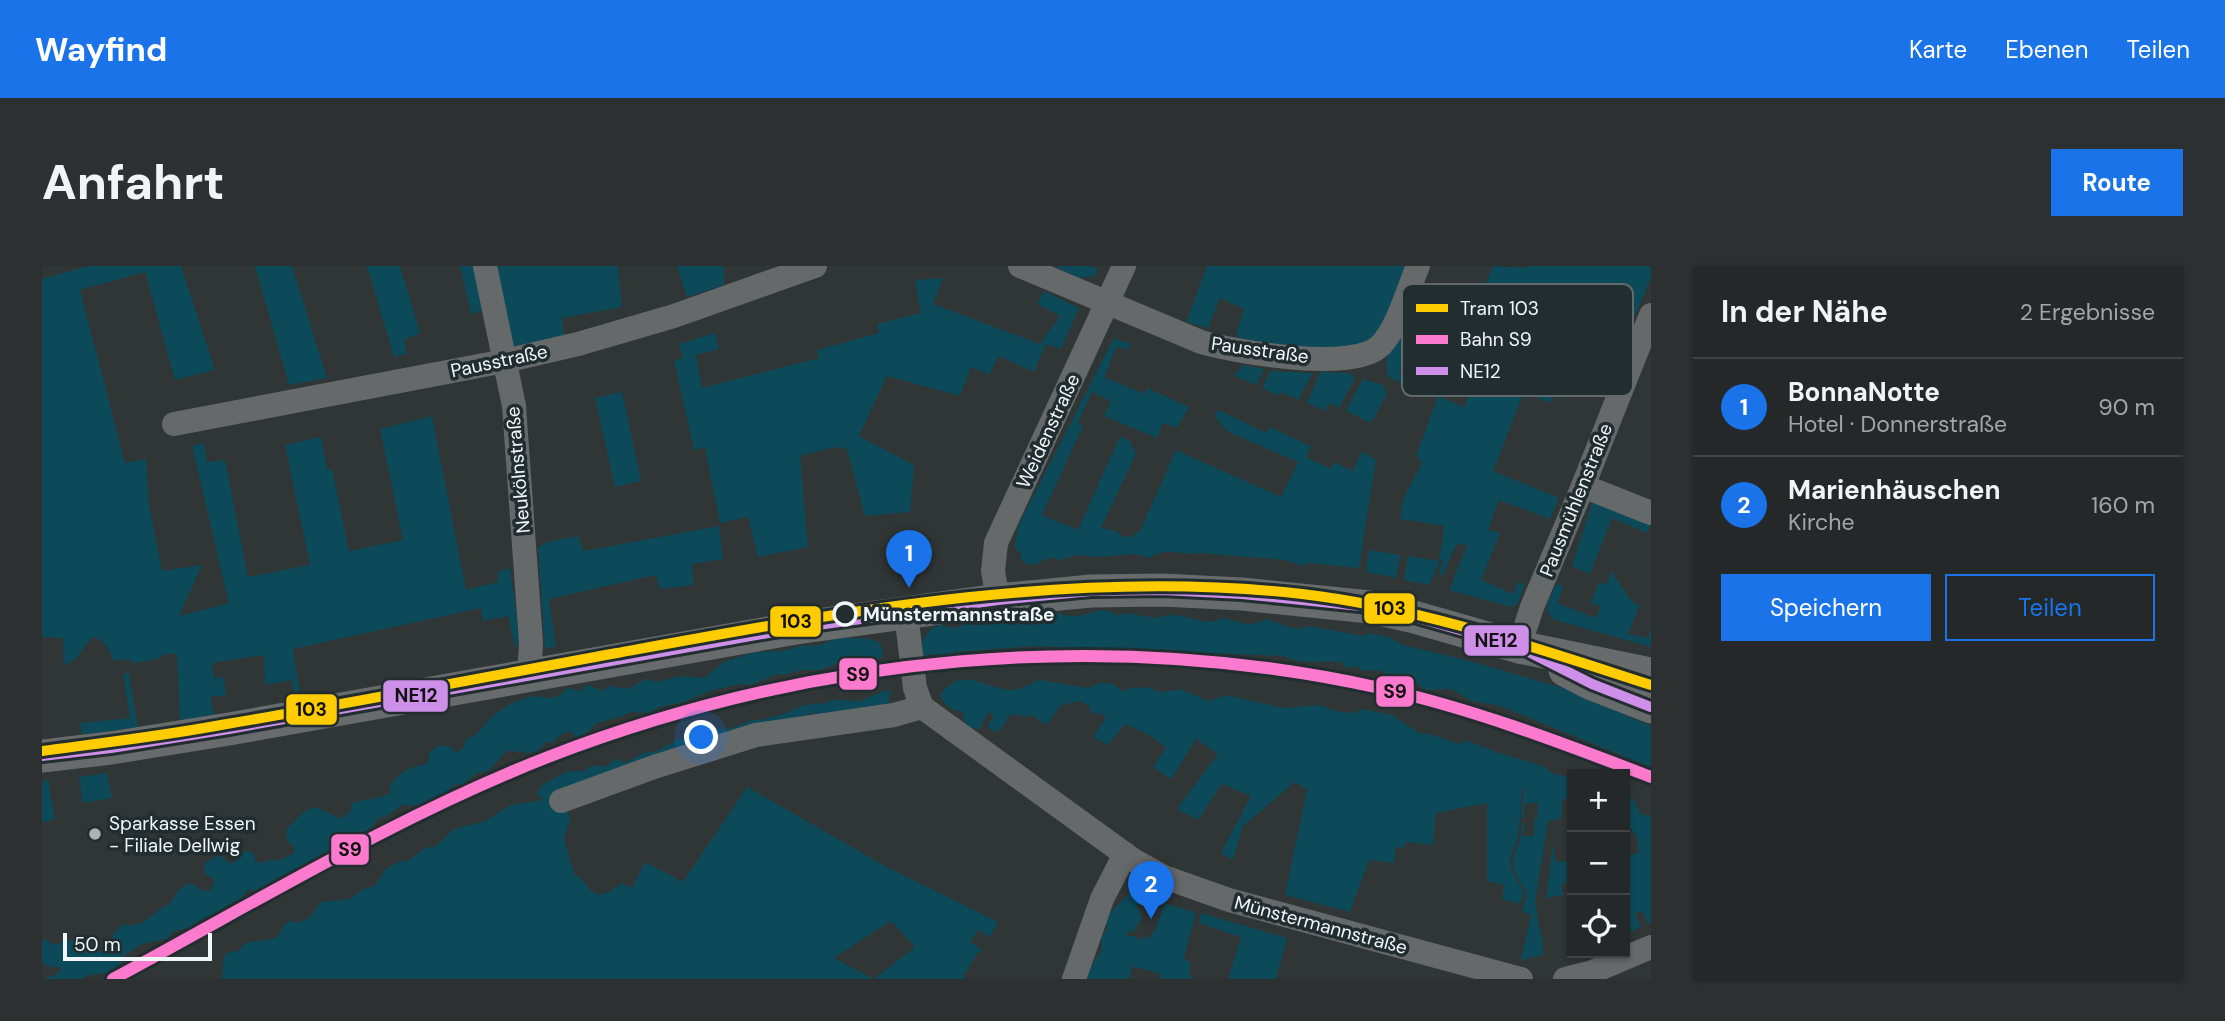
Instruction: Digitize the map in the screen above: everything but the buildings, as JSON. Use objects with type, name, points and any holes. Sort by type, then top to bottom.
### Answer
[{"type":"main road","points":[[42,757],[216,731],[796,628],[998,600],[1091,591],[1162,590],[1308,599],[1370,607],[1519,647],[1651,674]]},
{"type":"main road","points":[[1519,647],[1592,684],[1651,707]]},
{"type":"street","name":"Neukölnstraße","points":[[485,266],[514,406],[531,643],[529,677]]},
{"type":"street","name":"Pausstraße","points":[[174,424],[505,361],[600,338],[674,316],[815,266]]},
{"type":"street","name":"Pausstraße","points":[[1020,266],[1174,332],[1227,349],[1319,359],[1358,358],[1370,354],[1381,346],[1390,333],[1402,304]]},
{"type":"street","name":"Weidenstraße","points":[[998,600],[993,571],[996,543],[1124,266]]},
{"type":"street","name":"Pausstraße","points":[[1410,284],[1418,266]]},
{"type":"street","name":"Pausmühlenstraße","points":[[1633,361],[1651,316]]},
{"type":"street","name":"Pausmühlenstraße","points":[[1519,647],[1532,607],[1619,396]]},
{"type":"street","points":[[1583,486],[1651,513]]},
{"type":"street","points":[[561,801],[654,767],[756,735],[894,715],[922,707],[915,688],[905,613]]},
{"type":"street","name":"Münstermannstraße","points":[[922,707],[1125,854],[1164,877],[1229,900],[1521,979]]},
{"type":"street","points":[[1074,979],[1102,899],[1125,854]]},
{"type":"street","points":[[1564,979],[1592,972],[1651,947]]},
{"type":"shaded area","points":[[88,266],[181,266],[215,370],[175,380],[145,272],[80,290],[125,463],[146,459],[149,504],[162,571],[202,565],[179,616],[229,603],[192,446],[204,443],[207,462],[225,460],[248,577],[310,565],[285,445],[321,437],[327,470],[332,469],[349,551],[403,540],[380,429],[432,416],[466,590],[498,582],[498,572],[510,568],[520,638],[516,649],[508,616],[483,621],[481,608],[293,649],[300,693],[295,694],[291,680],[265,685],[264,655],[212,663],[214,678],[223,677],[226,695],[210,697],[215,716],[180,721],[177,654],[165,654],[156,660],[131,663],[130,659],[114,661],[103,642],[92,637],[75,660],[64,665],[63,638],[42,637],[42,279]]},
{"type":"shaded area","points":[[255,266],[292,266],[327,378],[289,385]]},
{"type":"shaded area","points":[[367,266],[400,266],[420,333],[404,340],[407,354],[394,357]]},
{"type":"shaded area","points":[[460,266],[483,266],[485,311],[471,314]]},
{"type":"shaded area","points":[[492,266],[618,266],[622,307],[562,318],[565,340],[507,353]]},
{"type":"shaded area","points":[[677,266],[724,266],[724,285],[687,297]]},
{"type":"shaded area","points":[[1054,266],[1091,266],[1098,269],[1095,276],[1079,278]]},
{"type":"shaded area","points":[[1207,266],[1417,266],[1409,284],[1402,284],[1402,299],[1381,346],[1235,349],[1239,336],[1236,334],[1244,309],[1220,298],[1208,328],[1186,322]]},
{"type":"shaded area","points":[[1493,266],[1651,266],[1651,278],[1635,316],[1633,284],[1486,284]]},
{"type":"shaded area","points":[[943,278],[933,304],[1040,344],[1060,316],[1037,304],[1044,291],[1079,308],[1061,349],[1046,344],[1034,372],[999,356],[989,375],[971,367],[960,396],[887,376],[859,436],[914,465],[910,512],[865,516],[847,449],[835,447],[800,456],[808,547],[758,557],[748,517],[720,523],[705,448],[694,450],[674,360],[683,358],[679,344],[715,333],[719,349],[696,355],[702,388],[819,358],[817,350],[879,333],[877,324],[921,313],[915,280]]},
{"type":"shaded area","points":[[1402,332],[1402,367],[1399,374],[1402,375],[1402,383],[1388,377],[1387,363],[1393,346]]},
{"type":"shaded area","points":[[1114,338],[1130,344],[1128,350],[1117,346],[1104,377],[1144,394],[1147,388],[1189,407],[1177,428],[1163,423],[1157,438],[1104,416],[1111,401],[1092,392],[1078,422],[1083,426],[1042,515],[1078,530],[1120,436],[1130,441],[1136,454],[1101,528],[1117,531],[1122,537],[1130,537],[1140,531],[1176,450],[1281,497],[1298,462],[1233,434],[1224,428],[1214,415],[1219,410],[1266,433],[1270,427],[1311,446],[1306,457],[1331,469],[1334,462],[1353,471],[1362,451],[1376,460],[1359,568],[1309,563],[1302,566],[1285,560],[1169,552],[1150,558],[1135,554],[1099,557],[1078,555],[1059,560],[1051,557],[1034,565],[1025,563],[1020,557],[1021,552],[1016,550],[1019,524]]},
{"type":"shaded area","points":[[1243,365],[1264,369],[1256,385],[1234,376]]},
{"type":"shaded area","points":[[1270,371],[1313,373],[1298,400],[1282,392],[1279,396],[1262,388]]},
{"type":"shaded area","points":[[1320,372],[1349,373],[1355,378],[1339,408],[1329,403],[1325,411],[1307,403]]},
{"type":"shaded area","points":[[1363,379],[1383,385],[1387,394],[1371,423],[1346,411]]},
{"type":"shaded area","points":[[622,392],[641,481],[615,487],[595,398]]},
{"type":"shaded area","points":[[1438,396],[1464,407],[1469,396],[1522,396],[1493,471],[1559,498],[1550,519],[1499,500],[1488,530],[1500,533],[1481,580],[1513,594],[1518,582],[1525,584],[1518,604],[1512,607],[1449,590],[1467,546],[1459,543],[1443,575],[1439,575],[1443,560],[1440,561],[1429,585],[1404,580],[1408,556],[1439,561],[1444,526],[1400,519],[1403,500],[1422,462],[1416,456]]},
{"type":"shaded area","points":[[1534,396],[1553,396],[1551,403]]},
{"type":"shaded area","points":[[1594,497],[1651,523],[1647,533],[1612,518],[1590,574],[1572,566]]},
{"type":"shaded area","points":[[719,526],[723,559],[692,564],[694,585],[660,589],[656,575],[549,599],[556,647],[545,648],[538,548],[547,542],[578,536],[584,551]]},
{"type":"shaded area","points":[[1369,550],[1400,555],[1396,578],[1366,572]]},
{"type":"shaded area","points":[[1611,571],[1632,602],[1640,605],[1628,634],[1648,638],[1651,627],[1651,647],[1555,620],[1548,613],[1548,604],[1556,584],[1564,587],[1557,603],[1596,618],[1601,606],[1590,603],[1599,582],[1607,585]]},
{"type":"shaded area","points":[[1101,610],[1118,616],[1124,613],[1158,618],[1175,615],[1208,622],[1223,618],[1249,624],[1265,619],[1292,628],[1309,626],[1363,636],[1368,633],[1388,637],[1403,645],[1570,690],[1572,694],[1584,693],[1592,702],[1613,707],[1651,726],[1651,767],[1500,706],[1472,701],[1451,689],[1427,690],[1416,683],[1408,685],[1378,670],[1363,671],[1355,666],[1347,668],[1341,662],[1304,662],[1283,656],[1034,646],[955,652],[950,660],[935,654],[919,656],[929,631],[937,626],[954,628],[969,622],[973,625],[990,624],[999,615],[1039,619],[1055,612],[1074,616]]},
{"type":"shaded area","points":[[839,637],[876,641],[881,644],[883,657],[847,665],[838,663],[821,670],[777,674],[751,685],[741,684],[713,690],[648,713],[631,712],[597,723],[576,738],[571,731],[560,735],[552,743],[545,742],[537,751],[507,751],[488,771],[477,773],[462,784],[454,785],[440,797],[422,806],[402,805],[387,816],[379,818],[368,831],[349,834],[341,843],[330,849],[323,859],[302,866],[294,875],[262,890],[248,890],[221,912],[204,918],[189,928],[174,931],[166,939],[142,944],[124,955],[115,970],[82,979],[43,979],[56,975],[60,967],[50,967],[42,963],[42,940],[54,945],[70,940],[86,942],[89,949],[107,953],[115,948],[112,936],[123,924],[134,925],[145,921],[170,903],[183,887],[191,883],[203,891],[210,891],[215,880],[204,873],[204,863],[220,855],[230,864],[238,859],[236,852],[254,853],[255,861],[262,863],[280,860],[294,853],[294,847],[287,839],[287,828],[307,810],[316,807],[342,819],[351,810],[351,804],[391,793],[389,787],[397,777],[410,768],[427,764],[430,751],[440,745],[451,747],[456,753],[464,747],[466,739],[480,731],[490,718],[522,699],[556,697],[567,688],[580,691],[587,684],[602,691],[610,686],[628,689],[645,679],[657,682],[680,676],[704,678],[724,662],[739,657],[757,652],[819,645]]},
{"type":"shaded area","points":[[129,673],[138,727],[82,735],[80,723],[130,718],[123,674]]},
{"type":"shaded area","points":[[965,680],[1003,689],[1020,689],[1040,680],[1089,688],[1099,683],[1112,683],[1123,692],[1129,688],[1144,687],[1162,692],[1180,689],[1209,701],[1226,695],[1283,708],[1320,705],[1339,712],[1354,713],[1362,709],[1392,715],[1421,734],[1460,744],[1466,740],[1543,766],[1553,774],[1567,776],[1567,799],[1563,799],[1561,819],[1548,821],[1535,903],[1543,955],[1521,960],[1531,915],[1522,912],[1527,893],[1517,877],[1512,861],[1521,837],[1522,822],[1523,836],[1534,836],[1538,803],[1525,803],[1524,819],[1521,819],[1524,789],[1518,838],[1509,861],[1524,892],[1520,904],[1502,899],[1504,885],[1487,881],[1487,803],[1436,813],[1433,845],[1405,842],[1404,848],[1396,847],[1394,863],[1369,860],[1350,912],[1285,895],[1307,790],[1295,782],[1243,826],[1233,860],[1221,853],[1251,796],[1222,784],[1198,820],[1177,809],[1218,754],[1196,739],[1171,779],[1153,767],[1166,748],[1151,736],[1125,724],[1108,745],[1093,737],[1106,718],[1101,714],[1091,713],[1089,706],[1080,701],[1061,705],[1047,725],[1030,715],[1026,717],[1011,714],[998,733],[987,727],[994,716],[988,712],[979,730],[966,726],[962,711],[949,707],[940,696],[948,686]]},
{"type":"shaded area","points":[[891,691],[891,694],[888,696],[890,703],[884,707],[823,715],[812,713],[567,808],[570,818],[564,840],[575,876],[580,877],[590,890],[599,895],[622,883],[632,888],[645,862],[683,882],[747,787],[885,866],[998,922],[990,937],[978,930],[970,942],[983,950],[977,954],[963,976],[966,979],[874,979],[221,979],[226,953],[238,951],[246,943],[277,937],[284,925],[290,921],[297,923],[309,918],[321,902],[349,899],[363,889],[375,886],[385,870],[400,861],[408,861],[425,848],[436,846],[454,829],[485,821],[511,805],[544,800],[537,794],[539,789],[567,771],[585,771],[588,767],[598,765],[605,767],[618,758],[624,763],[679,739],[689,740],[703,731],[714,728],[726,730],[801,706],[824,704],[833,700],[863,700]],"holes":[[[891,921],[915,947],[874,979],[834,958]]]},
{"type":"shaded area","points":[[107,773],[112,798],[83,803],[79,777]]},
{"type":"shaded area","points":[[48,780],[55,819],[42,823],[42,781]]},
{"type":"shaded area","points":[[1630,798],[1633,798],[1641,815],[1651,815],[1651,923],[1648,924],[1642,911],[1635,914],[1641,927],[1630,932],[1630,854],[1639,853],[1638,841],[1630,830]]},
{"type":"shaded area","points":[[1553,844],[1556,862],[1567,861],[1567,882],[1561,884],[1563,895],[1546,898]]},
{"type":"shaded area","points":[[1131,893],[1153,899],[1149,904],[1141,904],[1140,901],[1136,908],[1140,909],[1141,919],[1135,930],[1127,933],[1127,936],[1136,936],[1138,940],[1148,936],[1153,940],[1151,934],[1165,903],[1196,913],[1184,958],[1191,964],[1189,970],[1192,979],[1162,979],[1159,978],[1160,974],[1133,966],[1129,979],[1082,979],[1102,950],[1101,939],[1108,927],[1102,920]]},
{"type":"shaded area","points":[[1201,913],[1287,938],[1276,979],[1228,979],[1241,937],[1199,923]]},
{"type":"tram line","name":"103","points":[[42,751],[199,729],[872,609],[1044,590],[1130,586],[1216,587],[1347,600],[1478,631],[1651,685]]},
{"type":"rail line","name":"S9","points":[[113,979],[382,833],[492,780],[648,722],[751,695],[854,674],[960,661],[1065,656],[1171,659],[1276,669],[1415,696],[1484,716],[1651,777]]},
{"type":"transit line","name":"NE12","points":[[42,756],[229,729],[796,628],[998,600],[1091,591],[1162,590],[1242,594],[1370,607],[1519,647],[1592,684],[1651,707]]},
{"type":"place","name":"BonnaNotte","points":[[909,588]]},
{"type":"place","name":"Münstermannstraße","points":[[845,614]]},
{"type":"place","name":"Sparkasse Essen - Filiale Dellwig","points":[[95,834]]},
{"type":"place","name":"Marienhäuschen","points":[[1151,919]]}]
